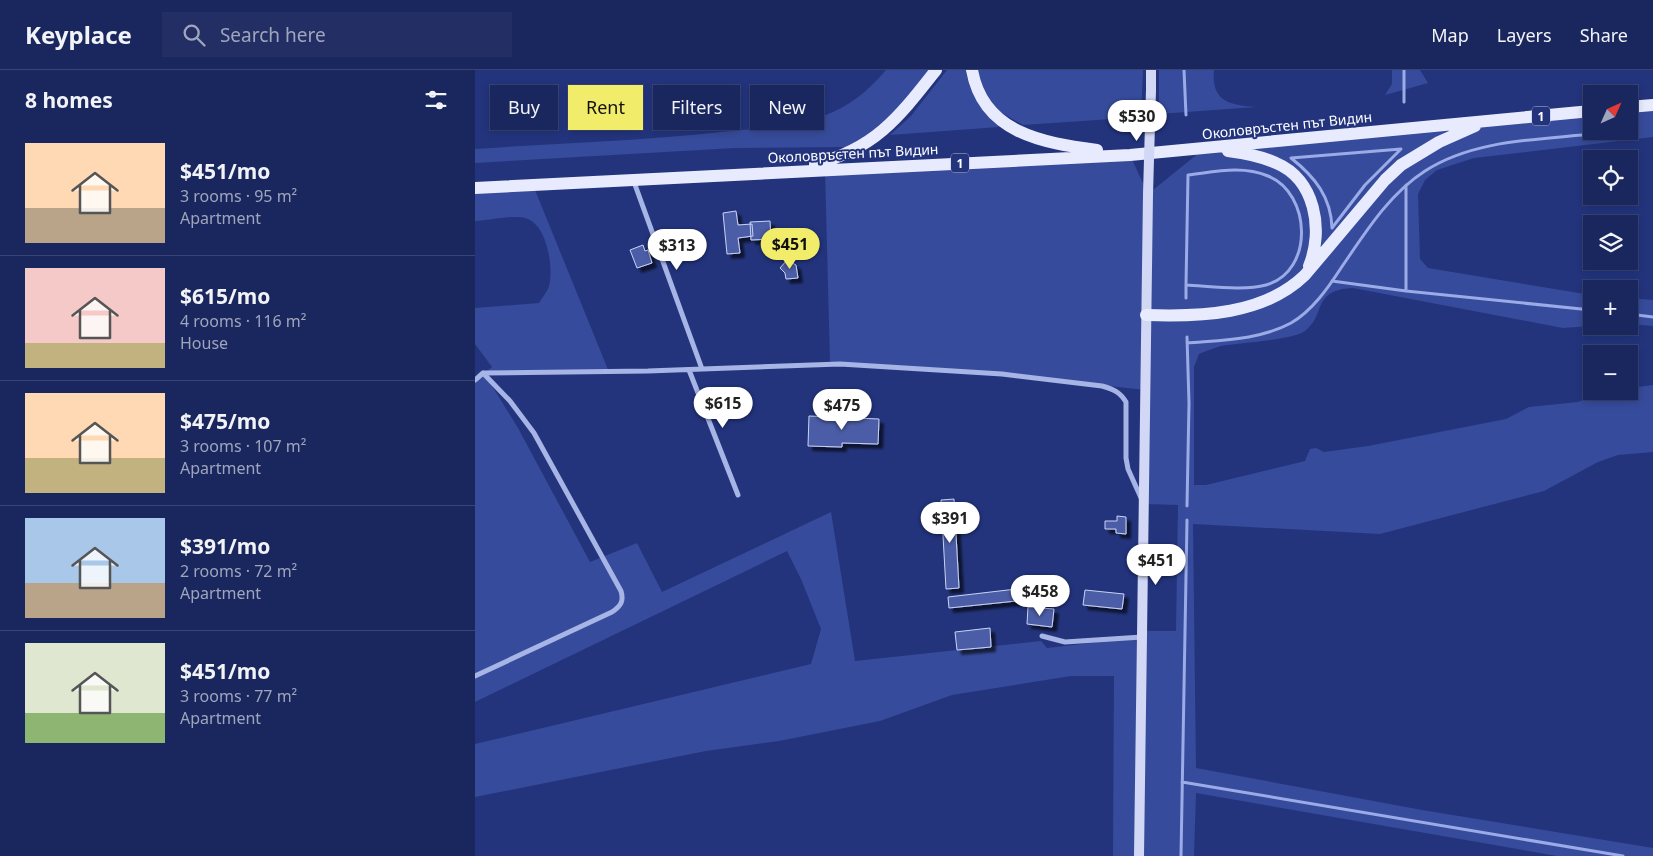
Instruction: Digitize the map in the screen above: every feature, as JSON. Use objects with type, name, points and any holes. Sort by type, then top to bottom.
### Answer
[{"type":"main road","points":[[790,171],[840,158],[871,140],[903,111],[936,70]]},
{"type":"main road","points":[[972,70],[980,98],[985,105],[1003,123],[1018,132],[1052,143],[1129,155]]},
{"type":"main road","points":[[1139,856],[1143,637],[1145,315],[1151,70]]},
{"type":"main road","points":[[1638,106],[1653,104]]},
{"type":"main road","name":"Околовръстен път Видин","points":[[475,188],[1129,155],[1583,112]]},
{"type":"main road","points":[[1145,315],[1171,316],[1246,309],[1270,301],[1292,288],[1305,275],[1385,180],[1401,165],[1439,142],[1491,120]]},
{"type":"main road","points":[[1205,148],[1241,152],[1278,163],[1300,181],[1313,203],[1317,231],[1315,252],[1305,275]]},
{"type":"street","points":[[633,179],[702,369]]},
{"type":"street","points":[[475,380],[483,373],[689,370],[850,364],[1002,374],[1102,386],[1114,389],[1122,395],[1126,402],[1126,458],[1134,484],[1144,504]]},
{"type":"street","points":[[689,370],[738,495]]},
{"type":"street","points":[[475,676],[612,612],[618,608],[622,601],[621,590],[534,433],[510,401],[483,373]]},
{"type":"street","points":[[1042,636],[1065,642],[1143,637]]},
{"type":"shaded area","points":[[886,70],[931,70],[904,106],[873,133],[848,147],[735,148],[475,163],[475,149],[659,138],[750,130],[824,130],[824,116],[850,103],[872,85]]},
{"type":"shaded area","points":[[947,70],[966,70],[970,87],[977,102],[999,127],[890,135],[911,116]]},
{"type":"shaded area","points":[[977,70],[1143,70],[1141,117],[1023,125],[1002,113],[990,103],[981,87]]},
{"type":"shaded area","points":[[1159,70],[1214,70],[1216,89],[1224,100],[1238,105],[1256,107],[1159,114]]},
{"type":"shaded area","points":[[1392,70],[1420,70],[1428,83],[1385,95],[1392,84]]},
{"type":"shaded area","points":[[1653,105],[1653,137],[1638,139],[1638,106]]},
{"type":"shaded area","points":[[1583,112],[1583,140],[1627,140],[1474,158],[1437,170],[1425,180],[1418,194],[1420,259],[1428,268],[1583,294],[1583,327],[1563,328],[1353,288],[1331,293],[1321,304],[1312,324],[1299,334],[1278,339],[1221,346],[1199,354],[1194,367],[1194,485],[1206,485],[1305,461],[1310,449],[1316,448],[1324,452],[1368,446],[1506,419],[1529,407],[1583,400],[1638,400],[1638,387],[1653,385],[1653,452],[1618,455],[1598,462],[1544,491],[1380,534],[1193,524],[1196,768],[1422,810],[1653,848],[1653,856],[1557,856],[1196,793],[1194,856],[1113,856],[1114,676],[1071,676],[952,695],[880,721],[779,741],[706,751],[475,797],[475,744],[811,664],[821,629],[801,579],[787,551],[475,702],[475,380],[484,373],[518,428],[590,562],[637,543],[662,592],[831,512],[855,661],[1041,641],[1047,648],[1142,637],[1143,631],[1176,631],[1178,505],[1144,504],[1145,390],[1002,374],[830,363],[825,169],[1130,155],[1148,194],[1205,148]]},
{"type":"shaded area","points":[[533,185],[609,372],[484,373],[492,367],[475,344],[475,308],[539,303],[549,286],[550,268],[544,237],[533,222],[525,218],[514,217],[475,221],[475,188]]},
{"type":"shaded area","points":[[1638,299],[1653,300],[1653,326],[1638,325]]},
{"type":"building","points":[[736,211],[738,225],[752,224],[753,236],[738,238],[740,253],[727,254],[723,213]]},
{"type":"building","points":[[770,221],[771,239],[751,240],[750,222]]},
{"type":"building","points":[[643,245],[645,251],[648,250],[652,263],[637,268],[630,250]]},
{"type":"building","points":[[787,260],[796,265],[798,278],[786,279],[785,273],[780,268]]},
{"type":"building","points":[[809,416],[879,419],[878,444],[842,443],[842,447],[808,446]]},
{"type":"building","points":[[954,499],[959,588],[946,589],[941,500]]},
{"type":"building","points":[[1117,516],[1126,517],[1126,534],[1116,533],[1116,529],[1105,529],[1105,521],[1117,521]]},
{"type":"building","points":[[1025,588],[1026,600],[949,608],[948,597]]},
{"type":"building","points":[[1033,588],[1046,589],[1045,604],[1032,603]]},
{"type":"building","points":[[1085,590],[1124,594],[1122,609],[1083,605]]},
{"type":"building","points":[[1028,607],[1054,609],[1052,627],[1027,624]]},
{"type":"building","points":[[990,628],[991,647],[957,650],[955,632]]},
{"type":"waterway","points":[[1184,70],[1186,115]]},
{"type":"waterway","points":[[1404,70],[1404,102]]},
{"type":"waterway","points":[[1187,343],[1253,336],[1279,329],[1299,318],[1313,306],[1325,291],[1369,228],[1400,191],[1425,171],[1445,160],[1488,146],[1533,139],[1583,135]]},
{"type":"waterway","points":[[1401,149],[1365,185],[1332,228],[1329,207],[1320,188],[1291,158],[1401,149]]},
{"type":"waterway","points":[[1186,285],[1247,288],[1266,285],[1282,277],[1293,264],[1300,249],[1301,232],[1299,214],[1293,198],[1282,185],[1268,176],[1248,171],[1228,170],[1188,175],[1186,285],[1186,298]]},
{"type":"waterway","points":[[1406,185],[1406,291]]},
{"type":"waterway","points":[[1332,281],[1406,291],[1583,309]]},
{"type":"waterway","points":[[1638,315],[1653,317]]},
{"type":"waterway","points":[[1187,337],[1189,403],[1187,506]]},
{"type":"waterway","points":[[1181,856],[1187,520]]},
{"type":"waterway","points":[[1182,782],[1623,856]]}]
